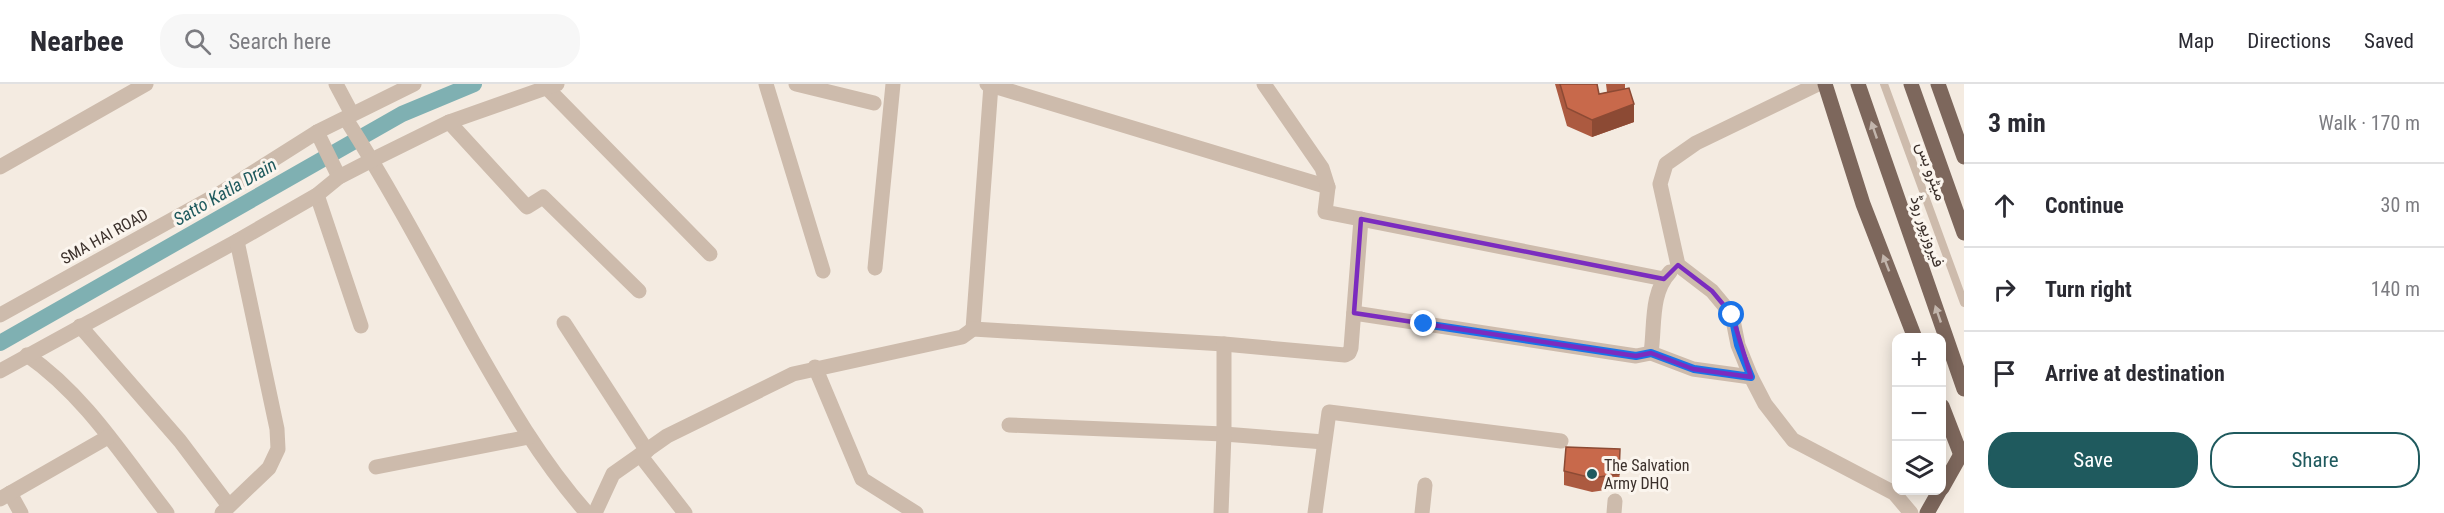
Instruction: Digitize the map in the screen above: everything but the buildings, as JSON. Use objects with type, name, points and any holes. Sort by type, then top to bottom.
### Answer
[{"type":"main road","points":[[1825,84],[1863,204],[1913,333]]},
{"type":"main road","name":"فیروزپور روڈ","points":[[1858,84],[1964,389]]},
{"type":"main road","name":"فیروزپور روڈ","points":[[1911,84],[1964,233]]},
{"type":"main road","points":[[1938,84],[1964,157]]},
{"type":"main road","points":[[1946,417],[1963,456],[1946,482]]},
{"type":"main road","points":[[1924,513],[1926,495]]},
{"type":"main road","points":[[1924,513],[1937,495]]},
{"type":"street","points":[[0,167],[146,84]]},
{"type":"street","points":[[336,84],[349,120],[512,411],[561,484],[587,513]]},
{"type":"street","name":"SMA HAI ROAD","points":[[0,315],[414,84]]},
{"type":"street","points":[[766,84],[823,271]]},
{"type":"street","points":[[796,84],[874,103]]},
{"type":"street","points":[[875,268],[893,84]]},
{"type":"street","points":[[973,329],[989,84],[1328,187]]},
{"type":"street","points":[[1264,84],[1322,168],[1328,187],[1325,212],[1664,279]]},
{"type":"street","points":[[1818,84],[1696,142],[1666,164],[1660,184],[1677,265],[1712,291],[1732,315],[1738,345],[1751,377],[1765,404],[1793,440],[1894,492],[1911,513]]},
{"type":"street","points":[[0,370],[317,195],[335,170],[449,122],[552,86],[710,254]]},
{"type":"street","points":[[449,122],[527,207],[543,197],[639,291]]},
{"type":"street","points":[[319,137],[335,170]]},
{"type":"street","points":[[317,195],[361,326]]},
{"type":"street","points":[[594,513],[613,474],[667,436],[793,374],[815,367],[962,337],[973,329],[1224,344],[1345,355],[1351,348],[1361,219]]},
{"type":"street","points":[[80,326],[143,397],[226,509],[269,468],[278,449],[277,429],[237,241]]},
{"type":"street","points":[[1651,353],[1656,300],[1664,279],[1677,265]]},
{"type":"street","points":[[1354,312],[1636,356],[1651,353],[1694,369],[1751,377]]},
{"type":"street","points":[[564,323],[644,453],[685,513]]},
{"type":"street","points":[[1221,513],[1224,344]]},
{"type":"street","points":[[27,356],[56,377],[81,402],[167,513]]},
{"type":"street","points":[[815,367],[862,478],[916,513]]},
{"type":"street","points":[[1315,513],[1329,412],[1337,411],[1561,441]]},
{"type":"street","points":[[1009,425],[1224,434],[1324,442]]},
{"type":"street","points":[[21,513],[5,496],[108,437]]},
{"type":"street","points":[[376,467],[529,437]]},
{"type":"street","points":[[1422,513],[1425,485]]},
{"type":"lane","name":"میٹرو بس","points":[[1884,84],[1964,303]]},
{"type":"highlighted area","points":[[1361,219],[1664,279],[1678,265],[1712,291],[1732,315],[1751,377],[1693,369],[1651,353],[1636,356],[1354,313]]},
{"type":"waterway","name":"Satto Katla Drain","points":[[0,343],[402,114],[474,84]]},
{"type":"place","name":"The Salvation Army DHQ","points":[[1592,474]]},
{"type":"route","points":[[1424,324],[1636,356],[1651,353],[1694,369],[1751,377],[1738,345],[1732,315]]}]
